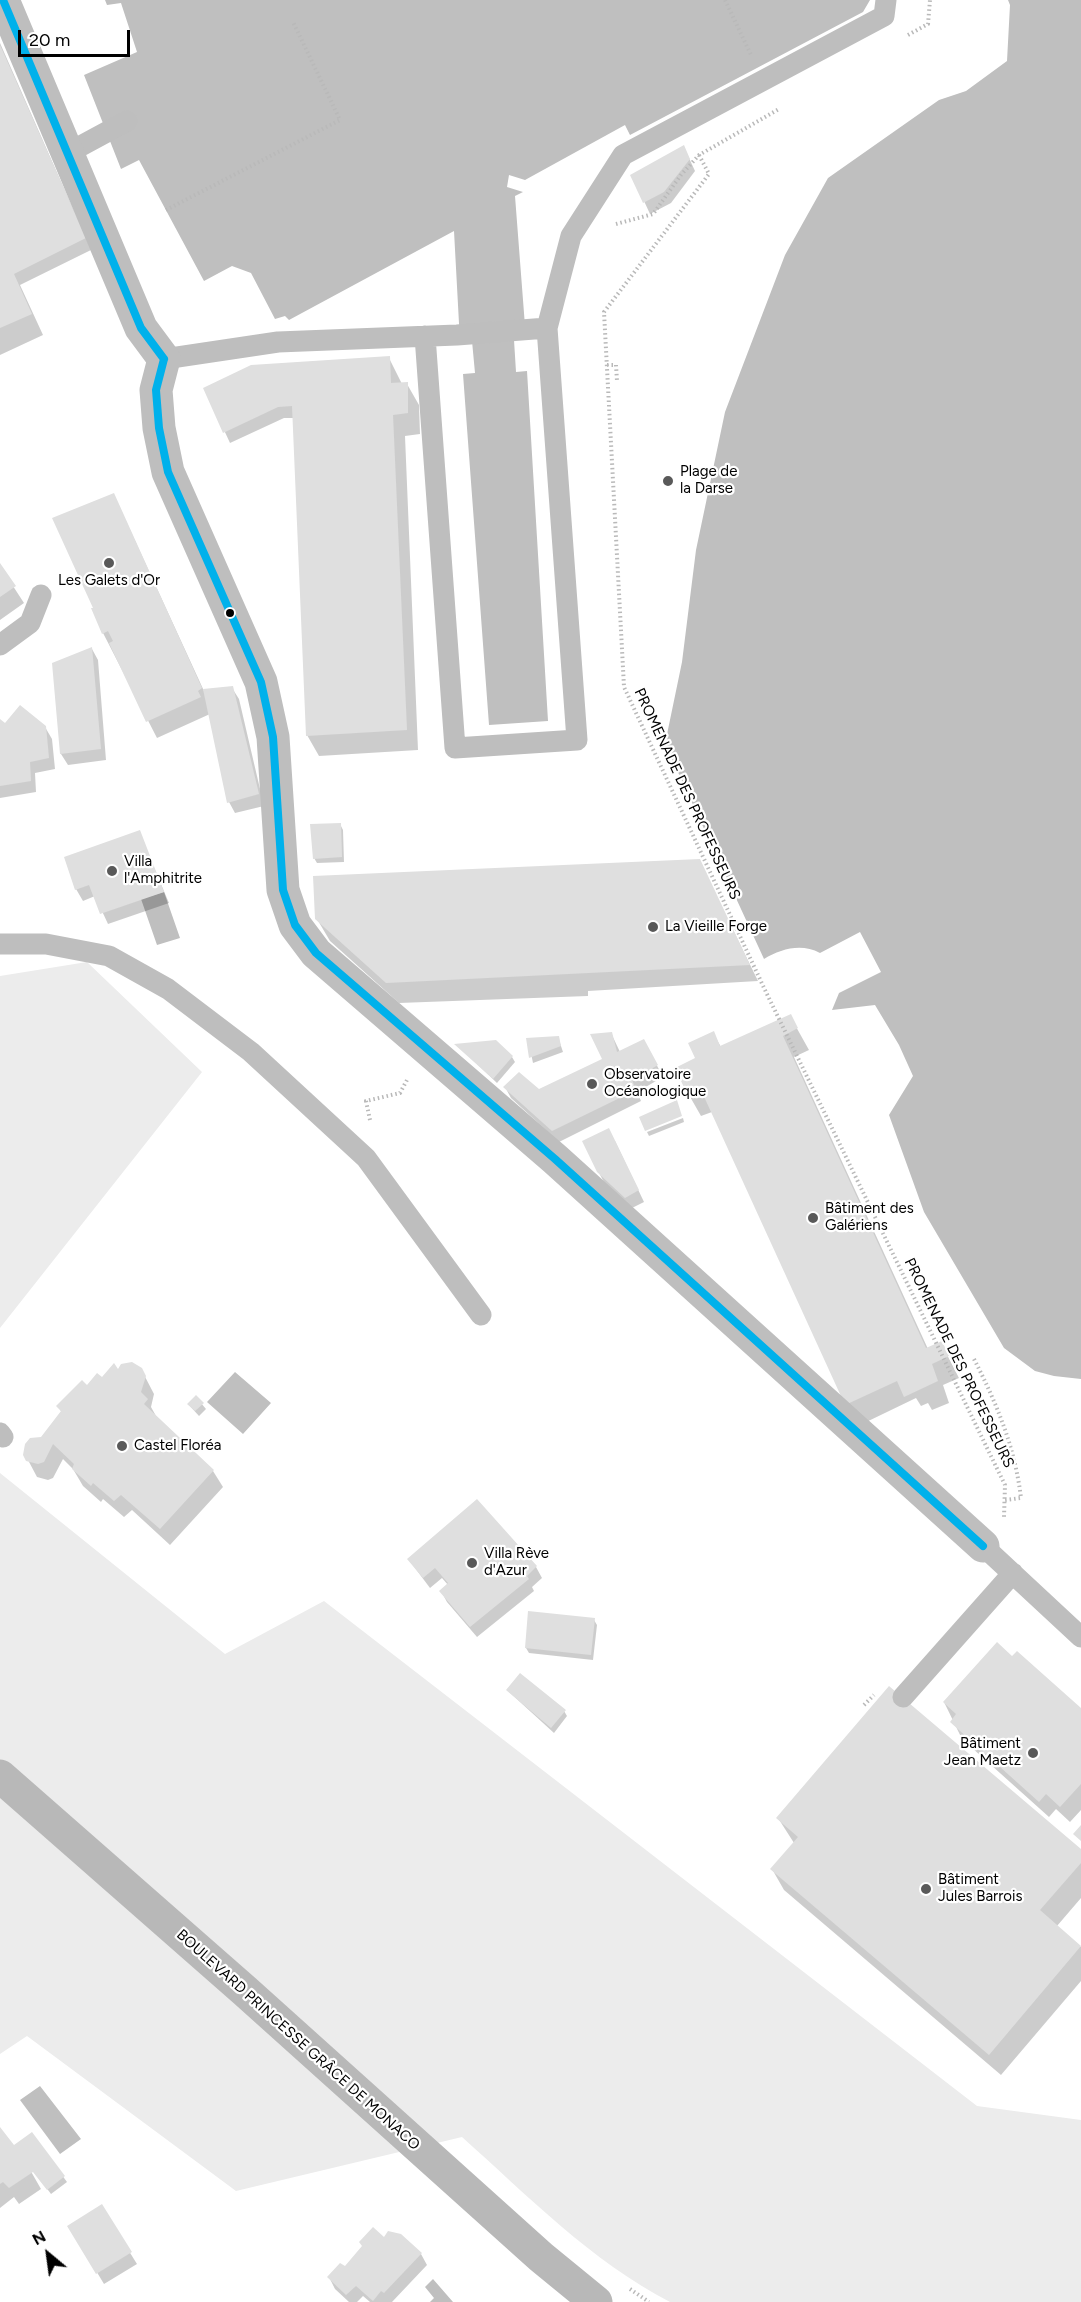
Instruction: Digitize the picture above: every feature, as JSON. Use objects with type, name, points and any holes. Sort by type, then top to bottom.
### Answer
[{"type":"main road","name":"BOULEVARD PRINCESSE GRÂCE DE MONACO","points":[[0,1776],[245,1991],[541,2258],[596,2302]]},
{"type":"street","points":[[3,0],[141,328],[164,359],[156,390],[159,428],[168,472],[261,682],[273,736],[283,890],[295,925],[316,953],[994,1537]]},
{"type":"lane","points":[[425,336],[455,747],[577,740],[538,329],[571,236],[623,155],[884,16],[886,0]]},
{"type":"lane","points":[[66,154],[127,121]]},
{"type":"lane","points":[[164,359],[278,342],[457,335],[538,329]]},
{"type":"lane","points":[[0,645],[30,623],[41,595]]},
{"type":"lane","points":[[0,944],[46,944],[109,956],[168,989],[251,1052],[366,1158],[481,1315]]},
{"type":"lane","points":[[994,1537],[1013,1574],[1081,1637]]},
{"type":"lane","points":[[903,1697],[1013,1574]]},
{"type":"path","points":[[725,0],[752,57]]},
{"type":"path","points":[[166,210],[340,120],[293,22]]},
{"type":"path","name":"PROMENADE DES PROFESSEURS","points":[[653,214],[681,175],[699,155],[709,174],[604,312],[624,687],[765,990],[1005,1485],[1005,1500],[994,1537]]},
{"type":"path","points":[[607,365],[616,365],[617,381]]},
{"type":"path","points":[[366,1158],[376,1148],[366,1101],[400,1093],[407,1080],[400,1073]]},
{"type":"path","points":[[974,1359],[995,1401],[1017,1467],[1021,1498],[1005,1500]]},
{"type":"shaded area","points":[[105,0],[870,0],[863,12],[630,135],[625,125],[525,180],[509,175],[507,187],[523,192],[515,196],[526,339],[514,340],[516,372],[527,371],[548,721],[489,725],[463,374],[475,373],[472,341],[460,342],[454,231],[289,320],[285,316],[275,319],[251,273],[232,266],[204,281],[139,160],[121,169],[84,75],[137,52],[121,3],[107,5]]},
{"type":"shaded area","points":[[1008,0],[1081,0],[1081,1379],[1035,1371],[1004,1348],[924,1212],[889,1115],[913,1076],[899,1045],[875,1005],[832,1010],[839,993],[881,972],[860,932],[820,953],[806,948],[791,948],[764,959],[665,744],[682,662],[696,550],[725,412],[785,255],[828,178],[939,100],[966,91],[1007,61],[1010,5]]},
{"type":"shaded area","points":[[164,892],[180,938],[157,945],[141,899]]},
{"type":"shaded area","points":[[87,962],[202,1072],[0,1328],[0,976]]},
{"type":"shaded area","points":[[235,1372],[271,1403],[243,1434],[207,1402]]},
{"type":"shaded area","points":[[0,1473],[225,1654],[324,1601],[977,2106],[1081,2120],[1081,2302],[670,2302],[641,2286],[587,2247],[462,2137],[236,2191],[27,2036],[0,2054]]},
{"type":"shaded area","points":[[40,2086],[81,2139],[60,2154],[20,2100]]},
{"type":"shaded area","points":[[433,2279],[453,2302],[430,2302],[434,2298],[425,2287]]},
{"type":"building","points":[[0,45],[86,238],[14,274],[32,314],[0,328]]},
{"type":"building","points":[[684,145],[690,159],[664,192],[643,203],[630,175]]},
{"type":"building","points":[[390,356],[391,383],[408,382],[408,413],[393,415],[407,730],[306,736],[292,406],[278,407],[223,433],[203,388],[251,365]]},
{"type":"building","name":"Les Galets d'Or","points":[[114,493],[202,688],[198,691],[201,697],[146,722],[109,643],[113,641],[108,631],[102,634],[91,608],[93,608],[52,518]]},
{"type":"building","points":[[0,563],[16,586],[0,597]]},
{"type":"building","points":[[92,647],[101,749],[60,754],[52,663]]},
{"type":"building","points":[[233,686],[259,794],[227,803],[203,689]]},
{"type":"building","points":[[20,705],[46,726],[49,758],[30,762],[31,781],[0,786],[0,719],[5,723]]},
{"type":"building","points":[[341,823],[342,857],[313,859],[310,824]]},
{"type":"building","name":"Villa l'Amphitrite","points":[[140,830],[164,892],[100,914],[89,885],[75,890],[64,857]]},
{"type":"building","points":[[700,859],[750,965],[386,983],[315,919],[313,876]]},
{"type":"building","name":"Bâtiment des Galériens","points":[[791,1014],[798,1028],[783,1036],[926,1348],[942,1341],[949,1356],[932,1364],[938,1381],[904,1397],[897,1381],[845,1405],[701,1090],[688,1096],[675,1068],[695,1058],[688,1043],[714,1031],[720,1046]]},
{"type":"building","name":"Observatoire Océanologique","points":[[612,1032],[617,1052],[644,1039],[658,1065],[632,1080],[636,1090],[552,1131],[503,1087],[519,1072],[539,1089],[602,1059],[590,1034]]},
{"type":"building","points":[[559,1036],[561,1046],[529,1058],[526,1038]]},
{"type":"building","points":[[496,1040],[513,1056],[493,1079],[454,1044]]},
{"type":"building","points":[[677,1100],[682,1116],[645,1131],[639,1117]]},
{"type":"building","points":[[609,1128],[639,1190],[625,1198],[597,1172],[582,1141]]},
{"type":"building","name":"Castel Floréa","points":[[132,1362],[142,1368],[146,1376],[141,1392],[148,1399],[144,1404],[214,1470],[160,1529],[121,1495],[114,1501],[93,1483],[91,1486],[72,1469],[74,1464],[53,1444],[44,1462],[38,1464],[26,1461],[23,1455],[25,1444],[30,1438],[41,1437],[61,1411],[56,1406],[82,1380],[87,1385],[97,1373],[102,1377],[114,1363],[118,1369],[121,1364]]},
{"type":"building","points":[[196,1395],[204,1403],[195,1411],[187,1404]]},
{"type":"building","name":"Villa Rève d'Azur","points":[[477,1499],[537,1566],[527,1576],[529,1579],[470,1627],[439,1591],[448,1583],[435,1568],[423,1578],[407,1559]]},
{"type":"building","points":[[528,1611],[595,1618],[591,1655],[525,1648]]},
{"type":"building","name":"Bâtiment Jean Maetz","points":[[997,1642],[1012,1656],[1017,1651],[1081,1708],[1081,1784],[1060,1807],[1046,1794],[1039,1802],[950,1722],[956,1714],[943,1702]]},
{"type":"building","points":[[520,1673],[566,1710],[551,1728],[506,1690]]},
{"type":"building","name":"Bâtiment Jules Barrois","points":[[889,1686],[1081,1849],[1081,1863],[1040,1910],[1081,1946],[989,2055],[770,1869],[798,1837],[776,1818]]},
{"type":"building","points":[[1081,1825],[1081,1841],[1073,1834]]},
{"type":"building","points":[[0,2127],[14,2145],[32,2132],[65,2176],[47,2190],[33,2172],[9,2188],[3,2182],[0,2184]]},
{"type":"building","points":[[102,2204],[132,2252],[96,2274],[67,2226]]},
{"type":"building","points":[[373,2227],[384,2237],[388,2231],[401,2234],[422,2253],[384,2293],[381,2291],[373,2301],[356,2286],[346,2295],[327,2277],[340,2263],[345,2266],[362,2246],[359,2242]]},
{"type":"transit line","points":[[3,0],[141,328],[164,359]]},
{"type":"transit line","points":[[164,359],[156,390],[159,428],[168,472],[261,682],[273,737],[283,890],[295,925],[316,953],[555,1159],[983,1546]]},
{"type":"place","name":"Plage de la Darse","points":[[668,481]]},
{"type":"place","name":"Les Galets d'Or","points":[[109,563]]},
{"type":"place","name":"Villa l'Amphitrite","points":[[112,871]]},
{"type":"place","name":"La Vieille Forge","points":[[653,927]]},
{"type":"place","name":"Observatoire Océanologique","points":[[592,1084]]},
{"type":"place","name":"Bâtiment des Galériens","points":[[813,1218]]},
{"type":"place","name":"Castel Floréa","points":[[122,1446]]},
{"type":"place","name":"Villa Rève d'Azur","points":[[472,1563]]},
{"type":"place","name":"Bâtiment Jean Maetz","points":[[1033,1753]]},
{"type":"place","name":"Bâtiment Jules Barrois","points":[[926,1889]]}]
